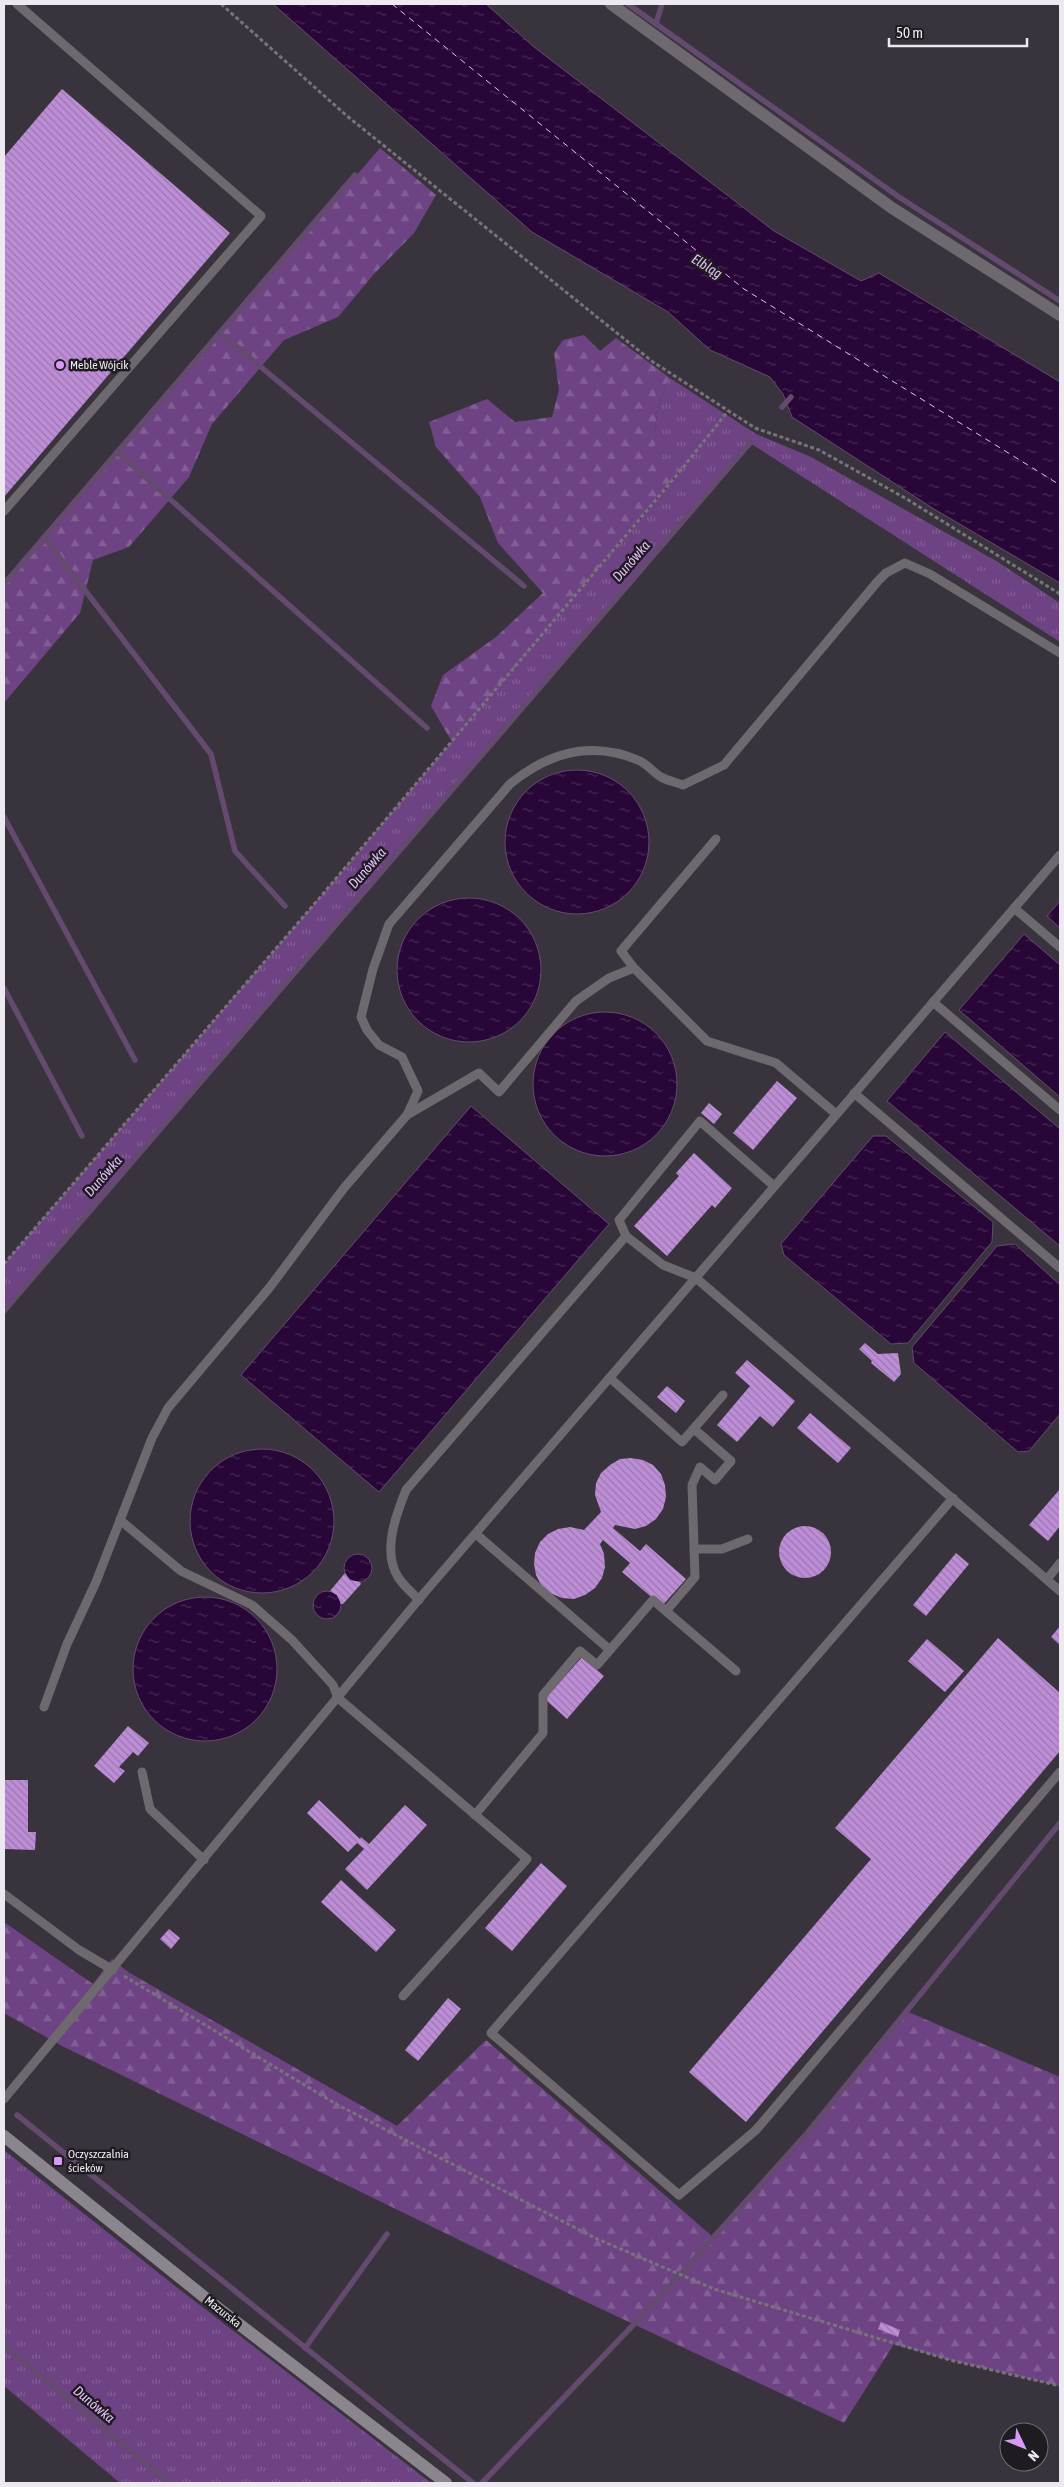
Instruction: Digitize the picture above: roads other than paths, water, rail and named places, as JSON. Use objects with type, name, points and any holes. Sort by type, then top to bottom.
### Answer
[{"type":"main road","name":"Mazurska","points":[[4,2136],[218,2308],[446,2483]]},
{"type":"street","points":[[611,4],[892,208],[1060,315]]},
{"type":"lane","points":[[4,511],[261,216],[17,4]]},
{"type":"lane","points":[[44,1707],[68,1644],[96,1582],[152,1438],[168,1408],[270,1287],[344,1188],[407,1115],[418,1091],[402,1057],[379,1045],[367,1030],[361,1017],[372,969],[389,924],[504,791],[529,768],[561,755],[593,749],[612,751],[642,762],[661,777],[683,784],[724,765],[878,581],[886,573],[905,563],[930,574],[1060,653]]},
{"type":"lane","points":[[716,839],[621,951],[634,968],[707,1041],[776,1063],[836,1114]]},
{"type":"lane","points":[[4,2099],[419,1600],[1060,855]]},
{"type":"lane","points":[[1014,908],[1060,948]]},
{"type":"lane","points":[[407,1115],[479,1073],[498,1092],[576,1001],[609,978],[634,968]]},
{"type":"lane","points":[[933,1002],[1060,1110]]},
{"type":"lane","points":[[854,1093],[1060,1268]]},
{"type":"lane","points":[[774,1186],[700,1121],[619,1220],[626,1236],[663,1264],[696,1278],[1048,1578],[1060,1591]]},
{"type":"lane","points":[[419,1600],[398,1576],[392,1556],[392,1534],[406,1490],[626,1236]]},
{"type":"lane","points":[[610,1378],[682,1442],[723,1396]]},
{"type":"lane","points":[[666,1611],[694,1577],[692,1485],[700,1467],[715,1480],[731,1461],[694,1429]]},
{"type":"lane","points":[[953,1498],[491,2033],[679,2195],[756,2130],[1060,1772]]},
{"type":"lane","points":[[120,1520],[181,1571],[252,1605],[292,1640],[333,1685],[338,1698],[527,1858],[403,1996]]},
{"type":"lane","points":[[476,1534],[610,1650]]},
{"type":"lane","points":[[694,1549],[722,1549],[748,1539]]},
{"type":"lane","points":[[1048,1578],[1060,1563]]},
{"type":"lane","points":[[475,1815],[543,1733],[542,1695],[580,1650],[597,1665],[653,1600],[736,1671]]},
{"type":"lane","points":[[142,1772],[150,1809],[204,1860]]},
{"type":"lane","points":[[4,1894],[79,1950],[113,1970]]},
{"type":"water","name":"Elbląg","points":[[273,4],[486,4],[534,47],[774,231],[861,281],[879,273],[1060,382],[1060,583],[934,509],[792,417],[783,394],[770,377],[710,350],[668,312],[532,232]]},
{"type":"water","points":[[577,770],[605,775],[628,791],[644,814],[649,842],[644,870],[628,893],[605,909],[577,914],[549,909],[526,893],[510,870],[505,842],[510,814],[526,791],[549,775]]},
{"type":"water","points":[[469,898],[497,903],[520,919],[536,942],[541,970],[536,998],[520,1021],[497,1037],[469,1042],[441,1037],[418,1021],[402,998],[397,970],[402,942],[418,919],[441,903]]},
{"type":"water","points":[[1060,901],[1060,928],[1047,916]]},
{"type":"water","points":[[1024,934],[1060,965],[1060,1097],[959,1010]]},
{"type":"water","points":[[605,1012],[633,1017],[656,1033],[672,1056],[677,1084],[672,1112],[656,1135],[633,1151],[605,1156],[577,1151],[554,1135],[538,1112],[533,1084],[538,1056],[554,1033],[577,1017]]},
{"type":"water","points":[[945,1032],[1060,1129],[1060,1246],[887,1101]]},
{"type":"water","points":[[471,1106],[609,1224],[379,1492],[241,1375]]},
{"type":"water","points":[[873,1136],[886,1136],[993,1222],[992,1242],[908,1343],[891,1344],[784,1255],[781,1244]]},
{"type":"water","points":[[1015,1244],[1060,1285],[1060,1414],[1029,1451],[1018,1452],[914,1363],[912,1347],[997,1246]]},
{"type":"water","points":[[262,1449],[290,1454],[313,1470],[329,1493],[334,1521],[329,1549],[313,1572],[290,1588],[262,1593],[234,1588],[211,1572],[195,1549],[190,1521],[195,1493],[211,1470],[234,1454]]},
{"type":"water","points":[[358,1554],[368,1558],[372,1568],[368,1578],[358,1582],[348,1578],[344,1568],[348,1558]]},
{"type":"water","points":[[327,1591],[337,1595],[341,1605],[337,1615],[327,1619],[317,1615],[313,1605],[317,1595]]},
{"type":"water","points":[[205,1597],[233,1602],[256,1618],[272,1641],[277,1669],[272,1697],[256,1720],[233,1736],[205,1741],[177,1736],[154,1720],[138,1697],[133,1669],[138,1641],[154,1618],[177,1602]]},
{"type":"waterway","points":[[628,4],[899,197],[1060,301]]},
{"type":"waterway","points":[[656,24],[662,4]]},
{"type":"waterway","points":[[4,584],[355,175]]},
{"type":"waterway","points":[[220,333],[524,586]]},
{"type":"waterway","points":[[782,407],[791,397]]},
{"type":"waterway","name":"Dunówka","points":[[4,1311],[750,443]]},
{"type":"waterway","points":[[117,452],[427,728]]},
{"type":"waterway","points":[[44,537],[211,754],[235,851],[285,906]]},
{"type":"waterway","points":[[4,817],[135,1060]]},
{"type":"waterway","points":[[4,988],[82,1136]]},
{"type":"waterway","points":[[482,2483],[659,2298],[808,2132],[1060,1823]]},
{"type":"waterway","points":[[17,2115],[473,2483]]},
{"type":"waterway","points":[[305,2348],[387,2234]]},
{"type":"waterway","name":"Dunówka","points":[[4,2345],[169,2483]]},
{"type":"place","name":"Meble Wójcik","points":[[60,365]]},
{"type":"place","name":"Oczyszczalnia ścieków","points":[[58,2161]]}]
